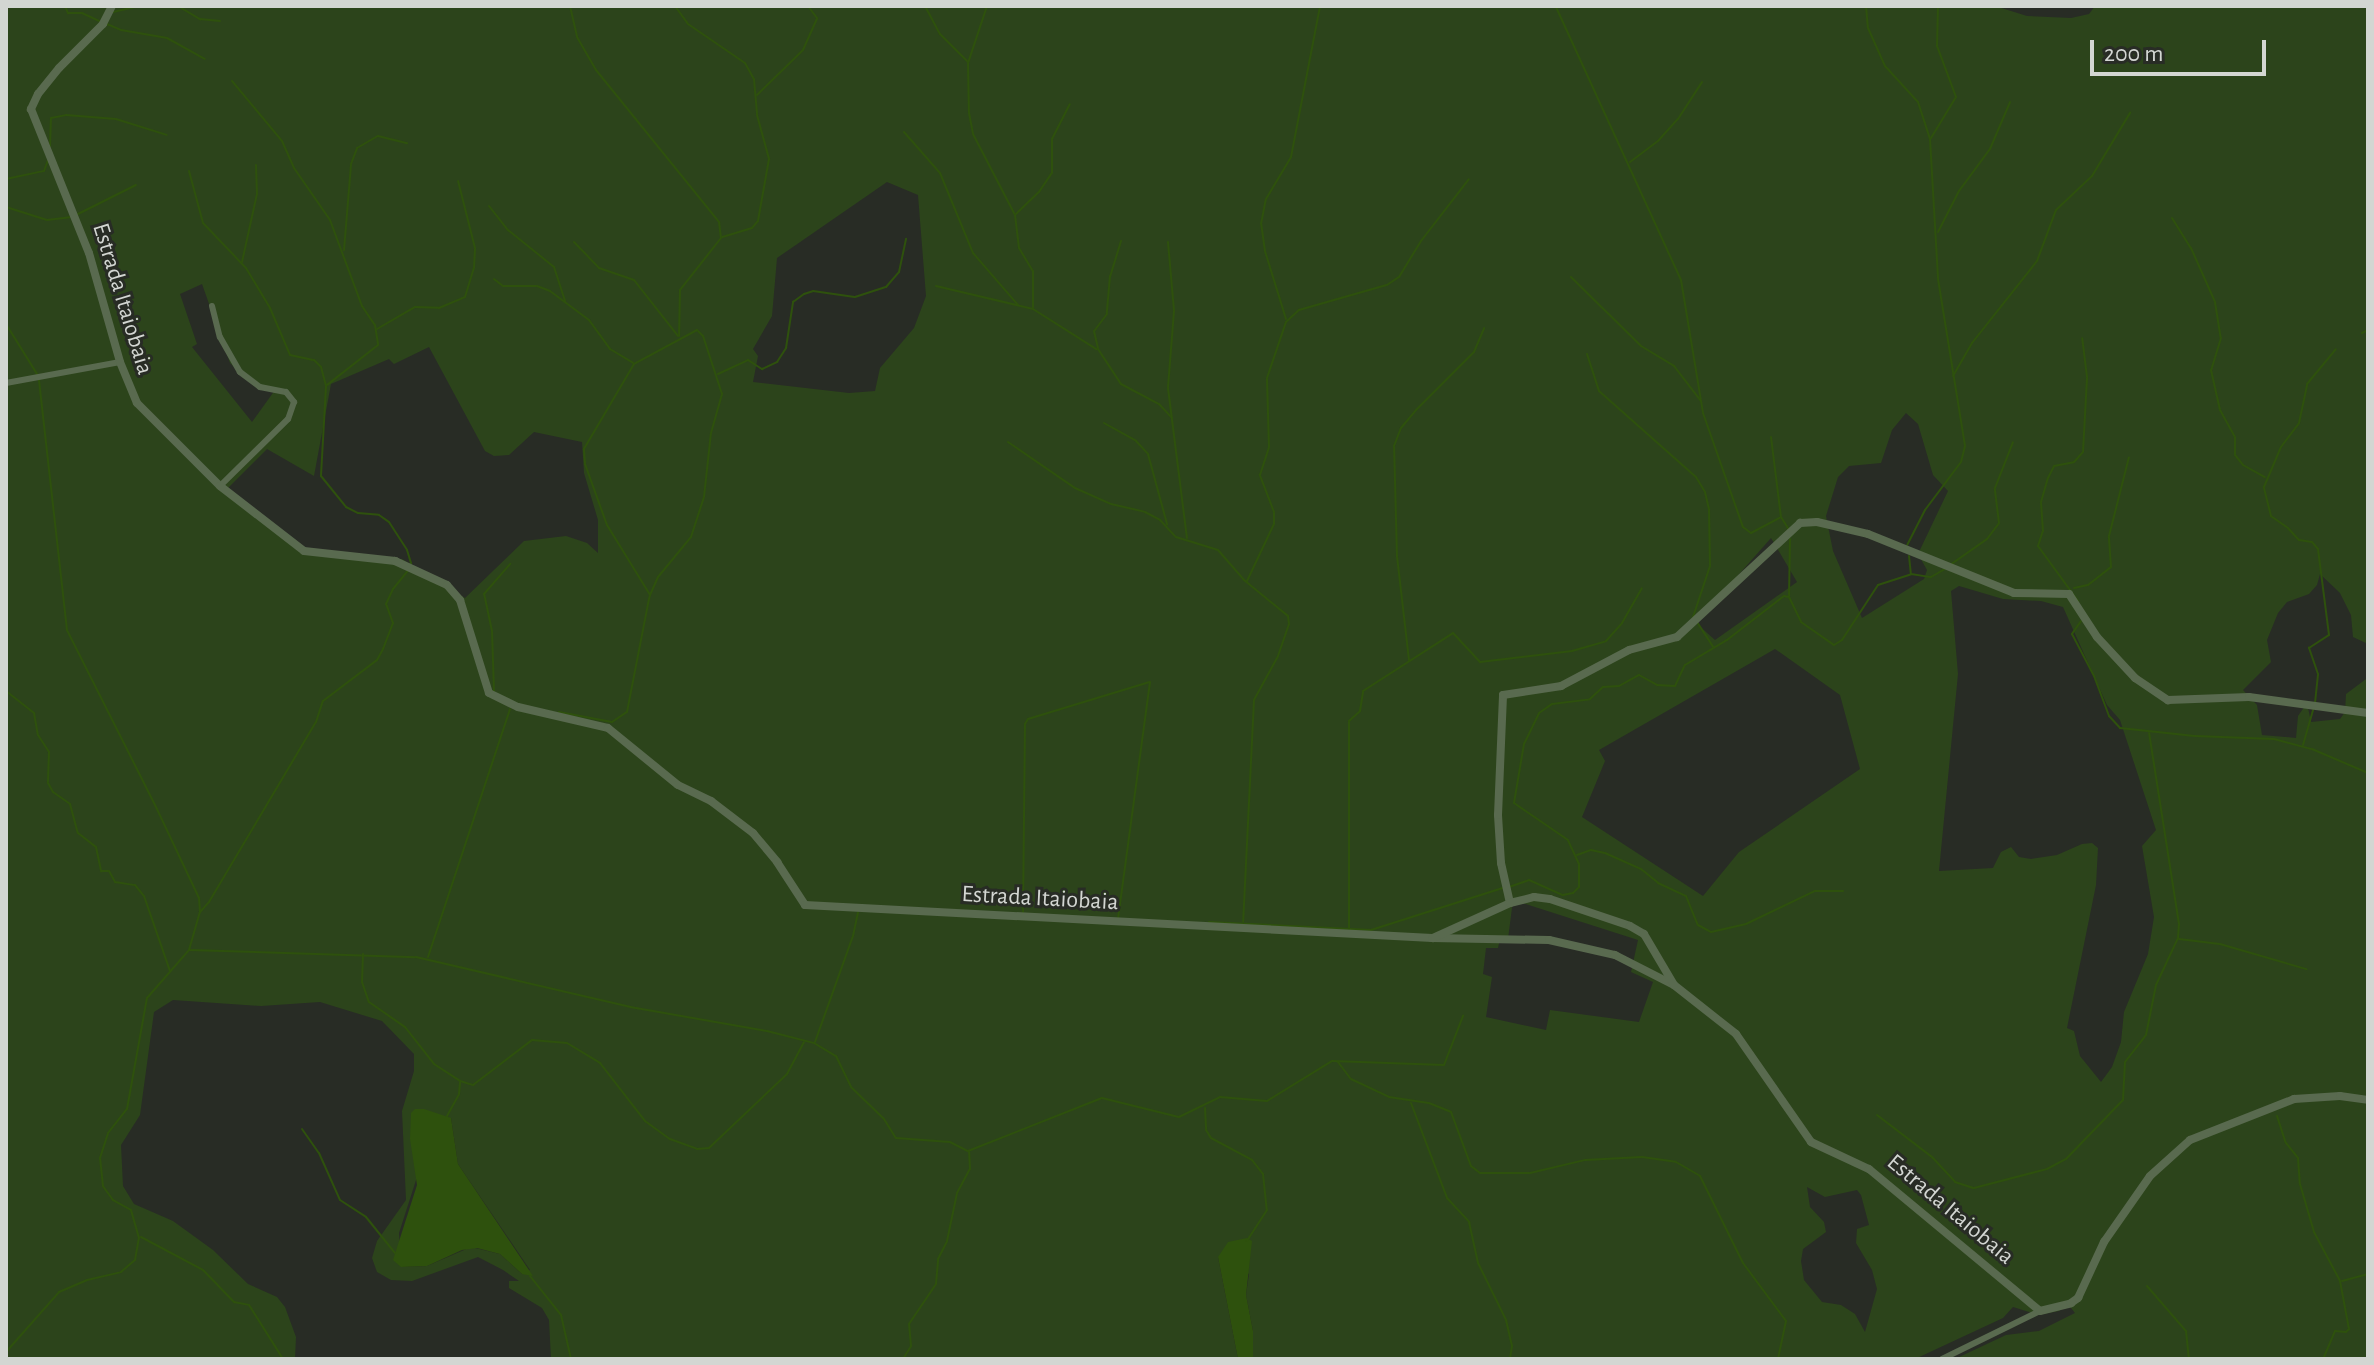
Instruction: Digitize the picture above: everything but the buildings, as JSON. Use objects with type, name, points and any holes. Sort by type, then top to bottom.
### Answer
[{"type":"street","name":"Estrada Itaiobaia","points":[[112,6],[103,24],[52,77],[31,109],[89,253],[120,362],[137,403],[220,486],[310,553],[395,561],[447,585],[460,600],[489,693],[518,707],[597,725],[615,733],[678,785],[711,801],[745,826],[777,862],[799,901],[810,907],[1568,943],[1615,955],[1674,985],[1743,1041],[1811,1142],[1869,1169],[2040,1311]]},
{"type":"street","points":[[212,306],[220,337],[240,372],[260,387],[286,392],[294,402],[288,419],[220,486]]},
{"type":"street","points":[[6,383],[120,362]]},
{"type":"street","points":[[1510,903],[1501,863],[1498,815],[1503,695],[1561,686],[1629,650],[1677,637],[1800,523],[1827,524],[1868,534],[2014,593],[2069,594],[2097,637],[2135,678],[2168,700],[2258,697],[2368,713]]},
{"type":"street","points":[[1432,938],[1510,903],[1534,897],[1550,899],[1630,926],[1649,941],[1674,985]]},
{"type":"street","points":[[1942,1359],[2040,1311],[2078,1298],[2104,1242],[2150,1176],[2190,1140],[2294,1099],[2340,1096],[2368,1100]]},
{"type":"shaded area","points":[[6,6],[1995,6],[2027,16],[2071,18],[2089,14],[2095,6],[2368,6],[2368,644],[2353,637],[2351,615],[2340,593],[2320,574],[2317,585],[2309,594],[2287,602],[2278,613],[2267,640],[2271,662],[2243,690],[2257,705],[2262,735],[2296,738],[2298,716],[2307,703],[2311,722],[2340,719],[2345,712],[2346,694],[2366,679],[2368,659],[2368,1359],[1955,1359],[2006,1335],[2039,1331],[2075,1313],[2068,1304],[2059,1311],[2039,1315],[2013,1307],[2003,1318],[1915,1359],[1253,1359],[1253,1331],[1246,1295],[1249,1274],[1218,1257],[1238,1359],[551,1359],[549,1320],[542,1308],[509,1288],[509,1281],[519,1281],[478,1257],[412,1281],[391,1280],[377,1272],[372,1258],[377,1241],[406,1200],[402,1111],[414,1071],[414,1054],[382,1021],[320,1002],[261,1006],[173,1000],[154,1012],[140,1115],[121,1145],[123,1186],[134,1204],[173,1221],[213,1250],[248,1284],[277,1297],[285,1307],[296,1337],[295,1359],[6,1359]],"holes":[[[887,182],[918,195],[926,296],[914,328],[880,368],[875,391],[849,393],[753,382],[758,356],[753,349],[772,316],[777,258]],[[202,284],[230,363],[253,385],[275,390],[252,422],[192,347],[197,344],[180,294]],[[429,347],[485,451],[494,456],[509,455],[534,432],[582,442],[584,473],[598,520],[598,553],[587,543],[566,536],[524,541],[465,598],[402,559],[311,554],[226,490],[267,449],[314,476],[331,384],[389,359],[394,364]],[[1906,413],[1918,424],[1933,475],[1948,491],[1918,554],[1927,570],[1924,579],[1862,618],[1833,551],[1826,516],[1838,477],[1849,466],[1881,463],[1892,430]],[[1771,538],[1797,582],[1715,640],[1696,623]],[[1959,586],[2003,599],[2041,601],[2063,607],[2107,705],[2120,720],[2156,830],[2142,846],[2154,917],[2148,954],[2124,1012],[2121,1042],[2112,1067],[2101,1082],[2080,1056],[2074,1031],[2067,1028],[2096,885],[2098,848],[2092,843],[2082,844],[2057,855],[2031,859],[2019,857],[2011,847],[2001,852],[1993,868],[1939,871],[1958,674],[1951,591]],[[1775,649],[1840,695],[1860,769],[1739,852],[1703,896],[1582,817],[1605,761],[1599,750]],[[1513,900],[1638,940],[1631,972],[1653,982],[1639,1022],[1550,1010],[1546,1030],[1486,1017],[1492,977],[1483,974],[1486,948],[1498,948],[1500,939],[1508,939]],[[451,1118],[458,1164],[530,1270],[522,1274],[500,1254],[471,1247],[427,1266],[401,1267],[399,1233],[417,1177]],[[1807,1187],[1825,1197],[1857,1190],[1869,1225],[1857,1229],[1856,1243],[1872,1270],[1877,1289],[1865,1332],[1855,1314],[1841,1305],[1822,1302],[1804,1280],[1803,1249],[1826,1232],[1824,1222],[1810,1207]]]},
{"type":"shaded area","points":[[415,1109],[451,1118],[458,1164],[533,1276],[522,1274],[500,1254],[477,1248],[462,1250],[427,1266],[401,1267],[393,1260],[417,1185],[410,1139],[411,1113]]},
{"type":"shaded area","points":[[1247,1238],[1252,1241],[1246,1295],[1253,1331],[1253,1359],[1238,1359],[1218,1257],[1228,1242]]},
{"type":"waterway","points":[[65,6],[68,13],[82,13],[101,22]]},
{"type":"waterway","points":[[113,12],[139,6]]},
{"type":"waterway","points":[[178,6],[200,19],[220,21]]},
{"type":"waterway","points":[[570,6],[577,37],[596,70],[719,222],[721,238],[680,290],[679,336]]},
{"type":"waterway","points":[[675,6],[688,24],[745,63],[754,79],[757,115],[769,159],[758,221],[752,228],[722,237]]},
{"type":"waterway","points":[[757,95],[803,50],[817,18],[808,6]]},
{"type":"waterway","points":[[925,6],[940,34],[968,62]]},
{"type":"waterway","points":[[987,6],[968,63],[969,113],[973,134],[1015,215],[1019,248],[1033,271],[1033,309]]},
{"type":"waterway","points":[[1286,319],[1265,251],[1261,224],[1266,199],[1291,157],[1320,6]]},
{"type":"waterway","points":[[1866,6],[1868,28],[1885,66],[1918,102],[1930,139],[1938,279],[1965,446],[1961,462],[1925,510],[1907,545]]},
{"type":"waterway","points":[[1931,138],[1956,97],[1937,46],[1938,6]]},
{"type":"waterway","points":[[1556,7],[1681,280],[1703,413],[1743,527],[1751,533],[1781,517]]},
{"type":"waterway","points":[[107,24],[121,30],[167,38],[205,59]]},
{"type":"waterway","points":[[232,81],[282,141],[294,168],[330,220],[362,306],[375,325],[378,345],[327,385]]},
{"type":"waterway","points":[[1630,162],[1658,141],[1678,119],[1702,82]]},
{"type":"waterway","points":[[1938,232],[1959,191],[1990,149],[2010,102]]},
{"type":"waterway","points":[[1016,214],[1039,192],[1052,173],[1052,139],[1070,104]]},
{"type":"waterway","points":[[1953,376],[1972,343],[2037,261],[2056,210],[2092,176],[2130,113]]},
{"type":"waterway","points":[[50,146],[51,118],[66,115],[116,119],[167,135]]},
{"type":"waterway","points":[[904,132],[940,173],[973,253],[1018,305]]},
{"type":"waterway","points":[[344,250],[351,164],[357,148],[378,136],[407,143]]},
{"type":"waterway","points":[[6,179],[44,171],[48,160]]},
{"type":"waterway","points":[[242,262],[257,194],[256,165]]},
{"type":"waterway","points":[[189,171],[203,223],[246,268],[270,308],[290,355],[314,360],[321,367],[326,386],[321,476],[346,507],[358,513],[379,515],[389,522],[407,550],[411,563]]},
{"type":"waterway","points":[[1247,581],[1274,524],[1274,512],[1260,475],[1269,447],[1267,378],[1286,322],[1299,310],[1387,285],[1399,277],[1421,241],[1469,179]]},
{"type":"waterway","points":[[377,329],[415,307],[439,308],[465,297],[474,268],[475,248],[458,181]]},
{"type":"waterway","points":[[76,215],[136,185]]},
{"type":"waterway","points":[[489,206],[508,230],[554,267],[565,301]]},
{"type":"waterway","points":[[6,207],[47,220],[70,217]]},
{"type":"waterway","points":[[2172,218],[2191,248],[2215,302],[2221,338],[2211,370],[2220,410],[2235,437],[2235,455],[2243,465],[2265,477]]},
{"type":"waterway","points":[[718,374],[748,360],[762,369],[777,362],[786,348],[793,302],[804,294],[813,291],[855,297],[886,287],[899,272],[906,239]]},
{"type":"waterway","points":[[1121,241],[1110,276],[1107,314],[1094,331],[1098,349],[1121,384],[1159,404],[1172,418]]},
{"type":"waterway","points":[[574,242],[599,268],[634,280],[678,336]]},
{"type":"waterway","points":[[1168,242],[1174,311],[1168,388],[1187,538]]},
{"type":"waterway","points":[[1571,277],[1641,346],[1674,366],[1701,401]]},
{"type":"waterway","points":[[494,279],[503,286],[537,286],[550,291],[589,320],[610,349],[633,363]]},
{"type":"waterway","points":[[936,286],[1033,309],[1096,349]]},
{"type":"waterway","points":[[6,324],[37,374]]},
{"type":"waterway","points":[[1409,660],[1397,557],[1394,446],[1401,428],[1416,410],[1474,352],[1484,328]]},
{"type":"waterway","points":[[559,712],[612,722],[627,712],[650,595],[658,577],[691,537],[704,497],[711,433],[722,394],[703,336],[697,330],[634,364],[584,449],[585,464],[607,525],[650,595]]},
{"type":"waterway","points":[[2362,333],[2368,330]]},
{"type":"waterway","points":[[2078,601],[2038,546],[2043,531],[2041,502],[2048,478],[2054,466],[2074,462],[2083,452],[2087,377],[2082,338]]},
{"type":"waterway","points":[[2315,703],[2318,674],[2309,648],[2329,635],[2318,549],[2312,542],[2299,540],[2271,516],[2264,487],[2281,447],[2299,423],[2307,384],[2336,349]]},
{"type":"waterway","points":[[1587,354],[1599,391],[1696,477],[1705,492],[1709,509],[1710,566],[1693,617]]},
{"type":"waterway","points":[[6,1352],[59,1292],[87,1280],[121,1272],[135,1260],[139,1238],[131,1210],[113,1200],[103,1186],[100,1158],[108,1133],[127,1109],[147,998],[189,950],[200,912],[199,898],[67,630],[39,380]]},
{"type":"waterway","points":[[1104,423],[1136,441],[1148,454],[1167,524]]},
{"type":"waterway","points":[[1771,437],[1781,517],[1788,528]]},
{"type":"waterway","points":[[1008,442],[1075,488],[1111,504],[1145,512],[1160,520],[1176,537],[1218,550],[1244,580],[1288,616],[1289,624],[1277,658],[1254,700],[1243,922]]},
{"type":"waterway","points":[[1950,565],[1987,539],[1999,523],[1995,488],[2013,442]]},
{"type":"waterway","points":[[2074,588],[2088,585],[2111,567],[2109,536],[2129,457]]},
{"type":"waterway","points":[[1790,539],[1789,597],[1801,622],[1834,645],[1842,640],[1878,585],[1911,574],[1931,577],[1945,569]]},
{"type":"waterway","points":[[1909,556],[1911,574]]},
{"type":"waterway","points":[[494,691],[492,631],[484,594],[510,564]]},
{"type":"waterway","points":[[200,912],[209,902],[316,722],[323,701],[377,660],[393,623],[386,604],[409,569]]},
{"type":"waterway","points":[[1349,928],[1349,721],[1360,711],[1363,691],[1453,633],[1480,662],[1572,651],[1606,641],[1622,623],[1642,588]]},
{"type":"waterway","points":[[1509,887],[1529,880],[1563,895],[1573,893],[1579,887],[1579,864],[1568,840],[1514,803],[1524,744],[1539,713],[1552,704],[1590,699],[1603,687],[1619,686],[1639,675],[1657,685],[1675,686],[1685,665],[1727,640],[1784,596],[1789,597]]},
{"type":"waterway","points":[[2081,621],[2072,634],[2094,676],[2109,716],[2120,728],[2195,736],[2274,739],[2312,749],[2368,773]]},
{"type":"waterway","points":[[1697,622],[1713,647]]},
{"type":"waterway","points":[[1023,913],[1025,724],[1028,719],[1150,682],[1118,918]]},
{"type":"waterway","points":[[6,691],[34,713],[38,735],[49,752],[48,783],[53,792],[70,804],[78,833],[96,847],[101,871],[109,871],[115,882],[135,885],[144,896],[170,971]]},
{"type":"waterway","points":[[428,957],[510,709]]},
{"type":"waterway","points":[[2303,745],[2313,709]]},
{"type":"waterway","points":[[1877,1115],[1932,1157],[1955,1182],[1974,1188],[2047,1169],[2066,1159],[2123,1100],[2125,1062],[2146,1035],[2156,985],[2178,938],[2179,924],[2149,733]]},
{"type":"waterway","points":[[1577,855],[1591,850],[1605,853],[1641,869],[1658,883],[1686,896],[1698,925],[1711,932],[1746,924],[1815,891],[1843,891]]},
{"type":"waterway","points":[[1209,922],[1371,930],[1503,888]]},
{"type":"waterway","points":[[815,1042],[853,936],[858,912]]},
{"type":"waterway","points":[[2179,939],[2220,944],[2306,969]]},
{"type":"waterway","points":[[189,950],[416,957],[636,1008],[767,1031],[814,1043],[836,1056],[851,1087],[884,1119],[896,1138],[950,1142],[968,1151],[1102,1098],[1179,1117],[1220,1097],[1267,1101],[1332,1061],[1444,1065],[1463,1016]]},
{"type":"waterway","points":[[363,954],[362,982],[369,1002],[405,1027],[434,1064],[460,1081],[473,1085],[532,1040],[567,1043],[600,1063],[645,1121],[670,1139],[697,1149],[709,1148],[787,1074],[804,1042]]},
{"type":"waterway","points":[[1338,1062],[1351,1079],[1389,1097],[1429,1103],[1451,1112],[1471,1166],[1480,1173],[1530,1173],[1585,1160],[1642,1157],[1676,1162],[1700,1176],[1743,1263],[1786,1321],[1778,1359]]},
{"type":"waterway","points":[[447,1116],[459,1094],[460,1082]]},
{"type":"waterway","points":[[1411,1103],[1447,1198],[1469,1222],[1478,1263],[1506,1320],[1512,1346],[1510,1359]]},
{"type":"waterway","points":[[1205,1108],[1206,1130],[1211,1138],[1252,1160],[1263,1174],[1267,1210],[1247,1241]]},
{"type":"waterway","points":[[2277,1116],[2286,1143],[2298,1158],[2300,1184],[2314,1232],[2340,1281],[2349,1329],[2346,1332],[2335,1331],[2323,1359]]},
{"type":"waterway","points":[[302,1129],[319,1153],[340,1200],[366,1217],[395,1253]]},
{"type":"waterway","points":[[903,1359],[911,1346],[909,1324],[936,1284],[938,1259],[947,1241],[957,1193],[970,1169],[969,1152]]},
{"type":"waterway","points":[[141,1237],[203,1270],[234,1302],[249,1305],[283,1359]]},
{"type":"waterway","points":[[2342,1281],[2368,1274]]},
{"type":"waterway","points":[[530,1276],[561,1315],[571,1359]]},
{"type":"waterway","points":[[2147,1286],[2186,1331],[2189,1359]]}]
